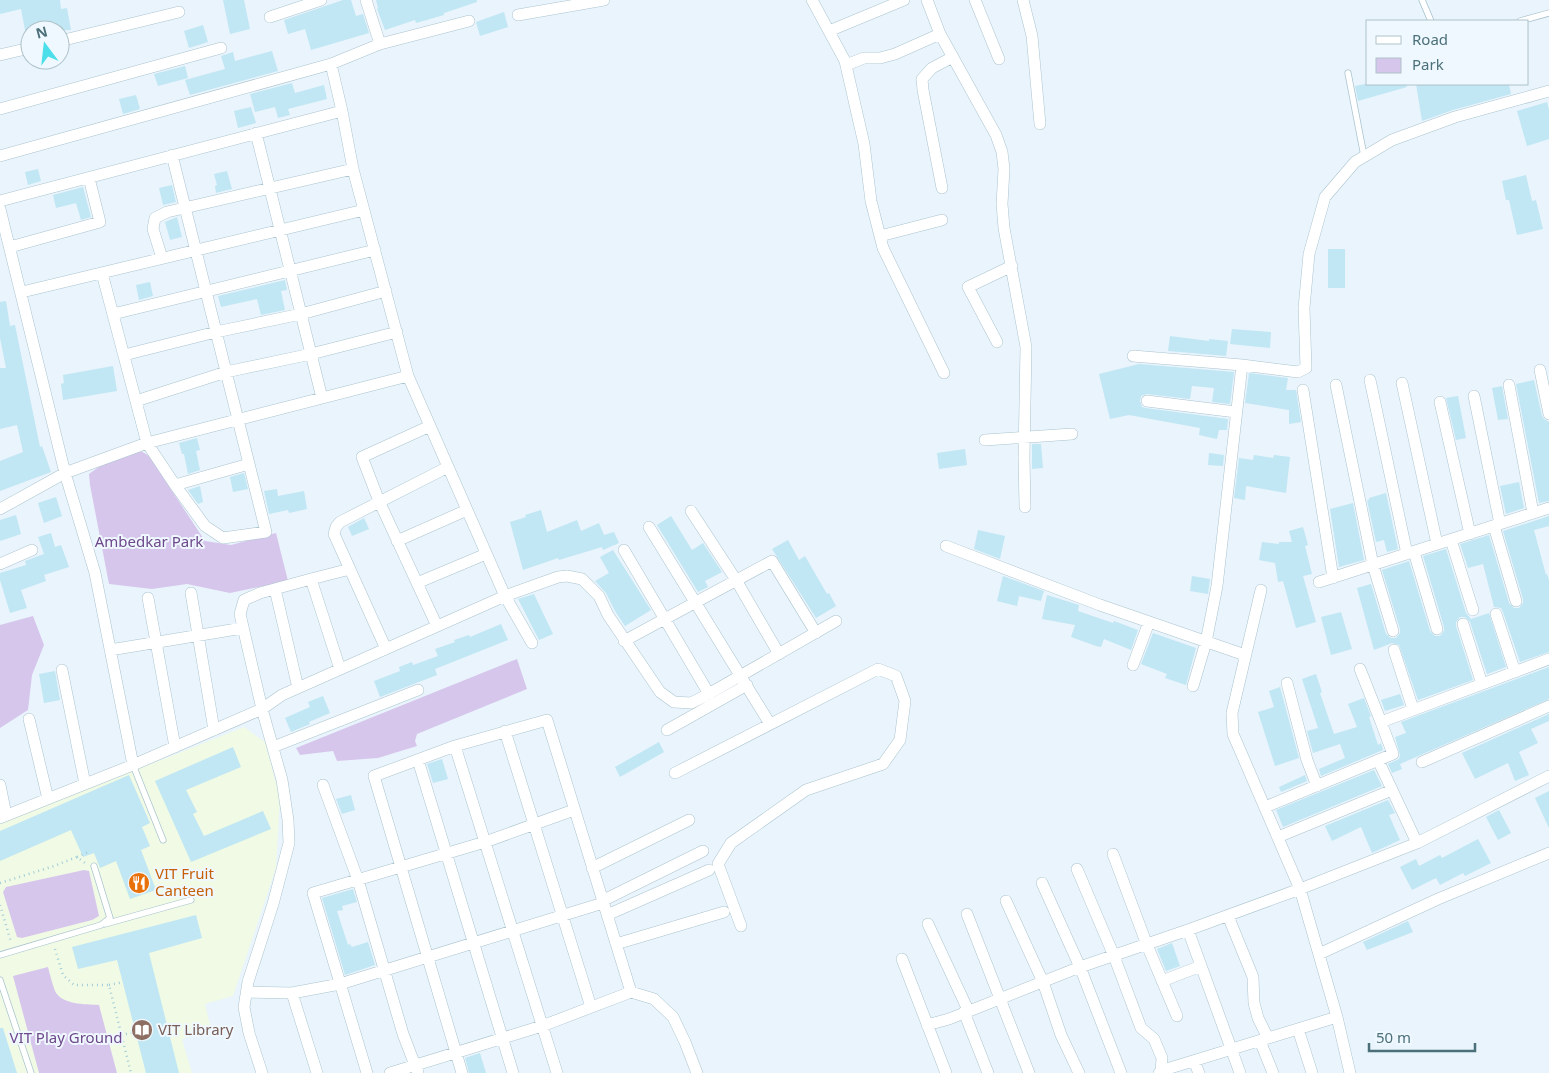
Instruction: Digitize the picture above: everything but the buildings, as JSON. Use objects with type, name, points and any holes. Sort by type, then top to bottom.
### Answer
[{"type":"street","points":[[270,16],[322,0]]},
{"type":"street","points":[[366,0],[380,44]]},
{"type":"street","points":[[518,16],[604,0]]},
{"type":"street","points":[[812,0],[846,65],[864,144],[871,201],[883,248],[944,373]]},
{"type":"street","points":[[829,31],[904,0]]},
{"type":"street","points":[[927,0],[940,34],[996,135],[1002,152],[1004,169],[1003,212],[1026,347],[1025,507]]},
{"type":"street","points":[[975,0],[1000,59]]},
{"type":"street","points":[[1023,0],[1032,36],[1040,124]]},
{"type":"street","points":[[70,39],[179,12]]},
{"type":"street","points":[[0,156],[331,64],[380,44],[470,21]]},
{"type":"street","points":[[846,65],[864,58],[880,58],[895,54],[940,34]]},
{"type":"street","points":[[0,109],[220,48]]},
{"type":"street","points":[[0,55],[20,50]]},
{"type":"street","points":[[942,188],[922,79],[932,68],[952,57]]},
{"type":"street","points":[[331,64],[353,169],[408,376],[505,596],[532,643]]},
{"type":"street","points":[[1133,356],[1242,365],[1298,372],[1306,368],[1304,308],[1309,254],[1326,197],[1356,162],[1392,140],[1455,117],[1549,91]]},
{"type":"street","points":[[0,202],[342,111]]},
{"type":"street","points":[[256,133],[322,398]]},
{"type":"street","points":[[102,273],[147,443],[205,526],[223,538],[266,532],[172,156]]},
{"type":"street","points":[[162,258],[154,229],[156,218],[167,212],[353,169]]},
{"type":"street","points":[[10,247],[100,222],[89,178]]},
{"type":"street","points":[[0,209],[22,292],[65,473],[95,573],[133,765]]},
{"type":"street","points":[[22,292],[364,210]]},
{"type":"street","points":[[880,236],[942,220]]},
{"type":"street","points":[[113,314],[375,250]]},
{"type":"street","points":[[997,342],[968,286],[1012,266]]},
{"type":"street","points":[[124,354],[301,314],[386,291]]},
{"type":"street","points":[[136,401],[226,372],[311,354],[397,332]]},
{"type":"street","points":[[1193,686],[1206,642],[1216,586],[1242,365]]},
{"type":"street","points":[[1540,370],[1549,414]]},
{"type":"street","points":[[0,509],[65,473],[147,443],[408,376]]},
{"type":"street","points":[[1370,380],[1410,553],[1438,629]]},
{"type":"street","points":[[1402,383],[1437,544]]},
{"type":"street","points":[[1509,384],[1533,513]]},
{"type":"street","points":[[1336,385],[1373,565],[1393,631]]},
{"type":"street","points":[[1303,390],[1333,578]]},
{"type":"street","points":[[1474,396],[1497,525],[1516,601]]},
{"type":"street","points":[[1147,401],[1236,412]]},
{"type":"street","points":[[1440,402],[1470,534]]},
{"type":"street","points":[[430,426],[362,457],[379,501],[437,626]]},
{"type":"street","points":[[985,440],[1072,434]]},
{"type":"street","points":[[175,485],[249,464]]},
{"type":"street","points":[[386,649],[334,534],[336,527],[340,522],[379,501],[448,467]]},
{"type":"street","points":[[1319,582],[1549,508]]},
{"type":"street","points":[[397,541],[467,510]]},
{"type":"street","points":[[692,511],[736,580],[779,654]]},
{"type":"street","points":[[649,527],[770,724]]},
{"type":"street","points":[[1451,540],[1472,610]]},
{"type":"street","points":[[946,546],[1245,656]]},
{"type":"street","points":[[0,564],[32,550]]},
{"type":"street","points":[[624,550],[709,694]]},
{"type":"street","points":[[417,583],[486,554]]},
{"type":"street","points":[[624,640],[772,561],[816,633]]},
{"type":"street","points":[[262,1073],[244,1007],[248,982],[273,904],[288,843],[288,820],[283,788],[240,614],[244,600],[260,593],[350,569]]},
{"type":"street","points":[[0,785],[3,816],[175,747],[262,709],[282,695],[340,669],[505,596],[558,577],[567,576],[582,579],[599,596],[608,615],[660,692],[674,702],[691,703],[744,680]]},
{"type":"street","points":[[310,579],[340,669]]},
{"type":"street","points":[[275,589],[298,688]]},
{"type":"street","points":[[1261,590],[1232,714],[1233,734],[1300,889],[1337,1017],[1350,1073]]},
{"type":"street","points":[[191,593],[214,730]]},
{"type":"street","points":[[148,598],[175,747]]},
{"type":"street","points":[[1496,614],[1516,672]]},
{"type":"street","points":[[667,730],[744,680],[779,654],[836,621]]},
{"type":"street","points":[[1133,665],[1149,622]]},
{"type":"street","points":[[1463,624],[1482,684]]},
{"type":"street","points":[[110,650],[244,628]]},
{"type":"street","points":[[1394,650],[1413,709]]},
{"type":"street","points":[[1380,722],[1549,659]]},
{"type":"street","points":[[1265,807],[1393,754],[1360,669]]},
{"type":"street","points":[[62,670],[85,784]]},
{"type":"street","points":[[675,773],[878,670],[896,676],[905,701],[900,740],[883,764],[806,790],[731,843],[718,864],[741,926]]},
{"type":"street","points":[[1287,684],[1307,760],[1317,786]]},
{"type":"street","points":[[273,747],[418,690]]},
{"type":"street","points":[[1422,762],[1549,706]]},
{"type":"street","points":[[29,719],[48,799]]},
{"type":"street","points":[[462,1073],[374,776],[456,746],[546,720],[631,992]]},
{"type":"street","points":[[505,731],[591,1007]]},
{"type":"street","points":[[456,746],[556,1073]]},
{"type":"street","points":[[418,760],[513,1073]]},
{"type":"street","points":[[1378,760],[1417,843]]},
{"type":"street","points":[[927,1026],[1080,968],[1228,916],[1417,843],[1549,776]]},
{"type":"street","points":[[323,785],[358,880],[402,1034],[416,1069]]},
{"type":"street","points":[[1278,837],[1392,790]]},
{"type":"street","points":[[366,1073],[313,894],[485,842],[574,810]]},
{"type":"street","points":[[592,868],[689,820]]},
{"type":"street","points":[[246,992],[292,993],[340,984],[513,932],[603,902],[703,851]]},
{"type":"street","points":[[1319,954],[1438,899],[1549,853]]},
{"type":"street","points":[[1113,854],[1147,945],[1177,1016]]},
{"type":"street","points":[[1077,869],[1114,956],[1141,1028],[1154,1039],[1162,1058],[1160,1073],[1337,1017]]},
{"type":"street","points":[[607,916],[709,870]]},
{"type":"street","points":[[1042,883],[1080,968],[1121,1073]]},
{"type":"street","points":[[1006,901],[1043,982],[1061,1035],[1079,1073]]},
{"type":"street","points":[[616,944],[724,912]]},
{"type":"street","points":[[967,914],[1029,1073]]},
{"type":"street","points":[[1228,916],[1253,977],[1254,1003],[1272,1073]]},
{"type":"street","points":[[928,924],[966,1012],[988,1073]]},
{"type":"street","points":[[1188,930],[1240,1073]]},
{"type":"street","points":[[902,959],[946,1073]]},
{"type":"street","points":[[1162,981],[1202,966]]},
{"type":"street","points":[[390,1073],[416,1069],[456,1053],[542,1026],[631,992],[654,998],[673,1017],[697,1073]]},
{"type":"street","points":[[292,993],[317,1073]]},
{"type":"street","points":[[1298,1029],[1312,1073]]},
{"type":"street","points":[[1194,1061],[1199,1073]]},
{"type":"lane","points":[[1422,0],[1431,20]]},
{"type":"lane","points":[[1524,20],[1549,13]]},
{"type":"lane","points":[[1348,73],[1364,156]]},
{"type":"lane","points":[[133,765],[163,840]]},
{"type":"lane","points":[[94,866],[110,918],[101,925]]},
{"type":"lane","points":[[0,955],[191,900]]},
{"type":"lane","points":[[0,980],[30,1073]]},
{"type":"path","points":[[0,883],[54,866],[88,852]]},
{"type":"path","points":[[77,857],[86,864],[94,866]]},
{"type":"path","points":[[0,905],[14,951]]},
{"type":"path","points":[[52,940],[63,975],[74,985],[109,985],[123,982]]},
{"type":"path","points":[[109,985],[131,1073]]},
{"type":"path","points":[[121,1035],[135,1032]]},
{"type":"shaded area","points":[[244,727],[265,742],[280,798],[276,868],[233,996],[205,1004],[211,1029],[182,1039],[192,1073],[0,1073],[0,824]]},
{"type":"green space","name":"Ambedkar Park","points":[[141,451],[149,456],[205,541],[231,545],[276,533],[288,581],[230,593],[187,584],[152,589],[109,584],[89,474],[108,460]]},
{"type":"green space","points":[[33,616],[44,645],[32,675],[28,710],[0,728],[0,625]]},
{"type":"green space","points":[[517,659],[527,689],[417,734],[415,741],[417,746],[378,758],[337,761],[333,751],[300,755],[296,748]]},
{"type":"green space","points":[[84,870],[89,871],[99,916],[92,920],[22,938],[17,937],[3,892],[6,887]]},
{"type":"green space","name":"VIT Play Ground","points":[[48,967],[58,996],[74,1003],[99,1005],[117,1073],[39,1073],[13,976]]},
{"type":"place","name":"VIT Fruit Canteen","points":[[139,883]]},
{"type":"place","name":"VIT Library","points":[[142,1030]]}]
